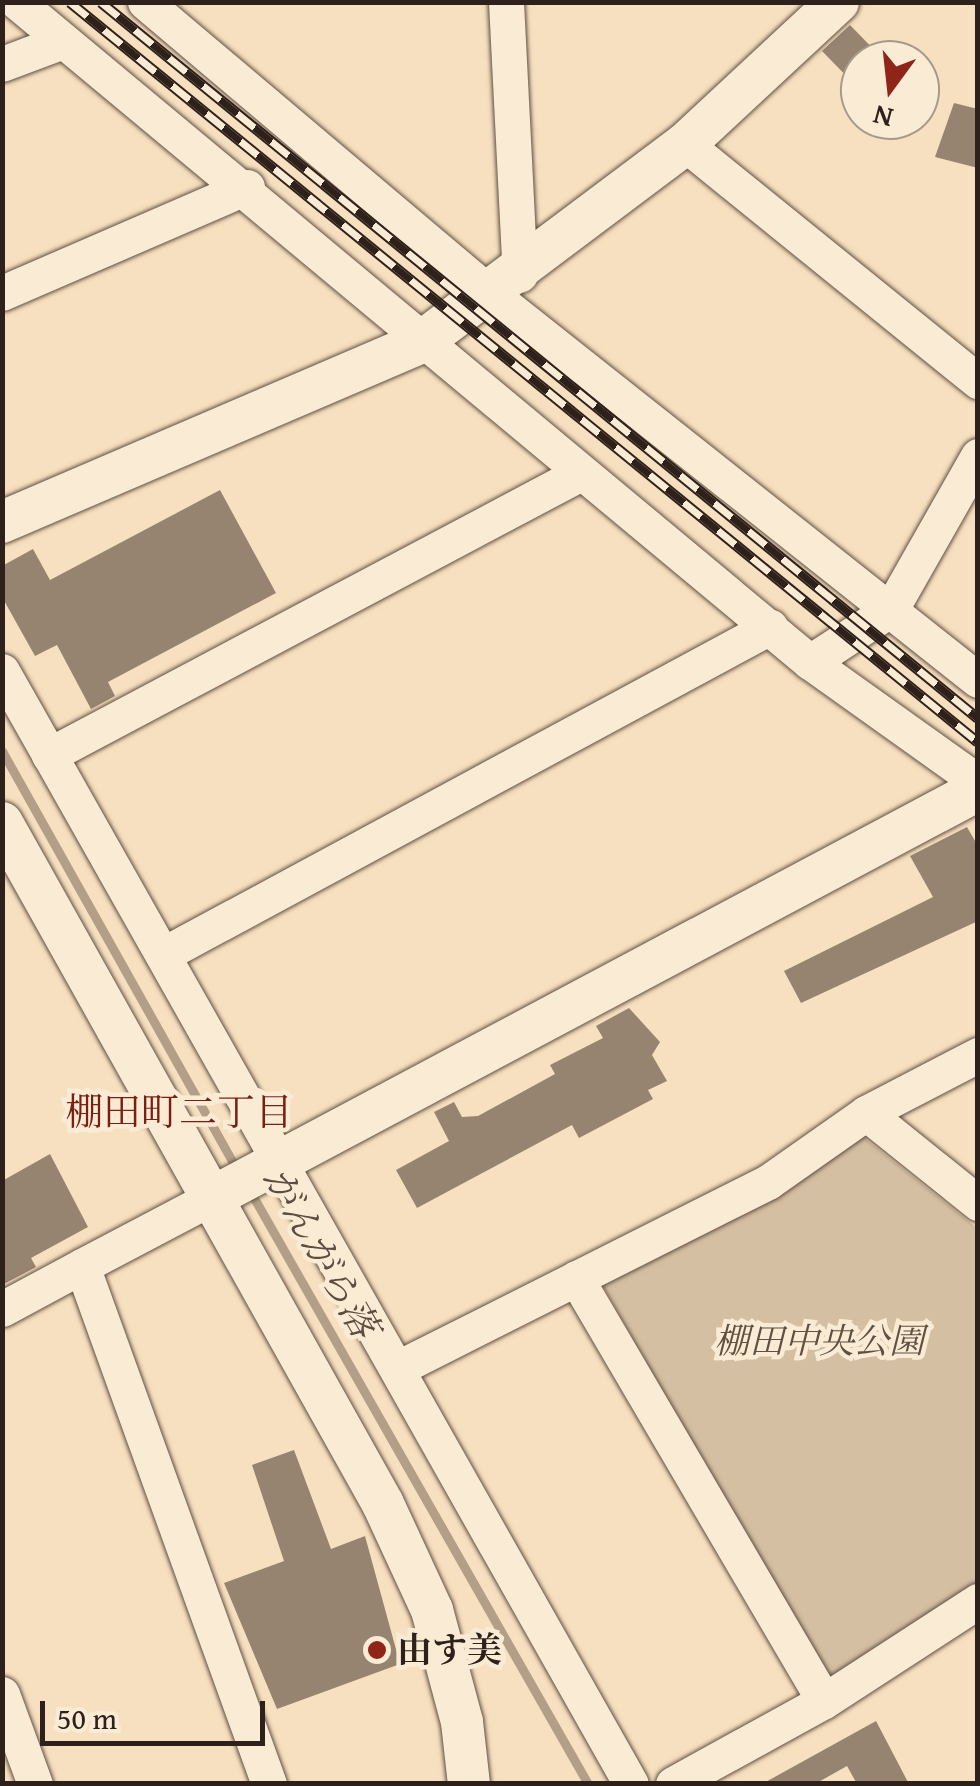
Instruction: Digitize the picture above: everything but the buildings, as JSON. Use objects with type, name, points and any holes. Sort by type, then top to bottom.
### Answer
[{"type":"street","points":[[17,2],[247,188],[420,344],[810,662],[978,782]]},
{"type":"street","points":[[146,2],[506,285],[978,680]]},
{"type":"street","points":[[506,2],[506,285]]},
{"type":"street","points":[[2,522],[420,344],[506,285],[685,144],[838,2]]},
{"type":"street","points":[[2,64],[62,41]]},
{"type":"street","points":[[685,144],[978,380]]},
{"type":"street","points":[[2,293],[247,188]]},
{"type":"street","points":[[810,662],[891,609],[977,454]]},
{"type":"street","points":[[49,755],[579,474]]},
{"type":"street","points":[[164,954],[770,627]]},
{"type":"street","points":[[2,671],[402,1366],[492,1546],[631,1784]]},
{"type":"street","points":[[2,1309],[978,790]]},
{"type":"street","points":[[2,823],[383,1504],[432,1610],[462,1722],[469,1784]]},
{"type":"street","points":[[402,1366],[768,1182],[866,1113],[978,1055]]},
{"type":"street","points":[[866,1113],[978,1203]]},
{"type":"street","points":[[82,1266],[269,1784]]},
{"type":"street","points":[[576,1278],[824,1700]]},
{"type":"street","points":[[673,1784],[824,1700],[978,1602]]},
{"type":"street","points":[[2,1694],[9,1735],[35,1784]]},
{"type":"green space","name":"棚田中央公園","points":[[863,1137],[977,1228],[977,1586],[827,1682],[598,1277]]},
{"type":"waterway","name":"がんがら落","points":[[2,751],[237,1169]]},
{"type":"waterway","name":"がんがら落","points":[[250,1191],[588,1784]]},
{"type":"railway","points":[[70,2],[978,742]]},
{"type":"railway","points":[[101,2],[978,718]]},
{"type":"place","name":"由す美","points":[[377,1650]]},
{"type":"district","name":"棚田町二丁目","points":[[179,1112]]}]
